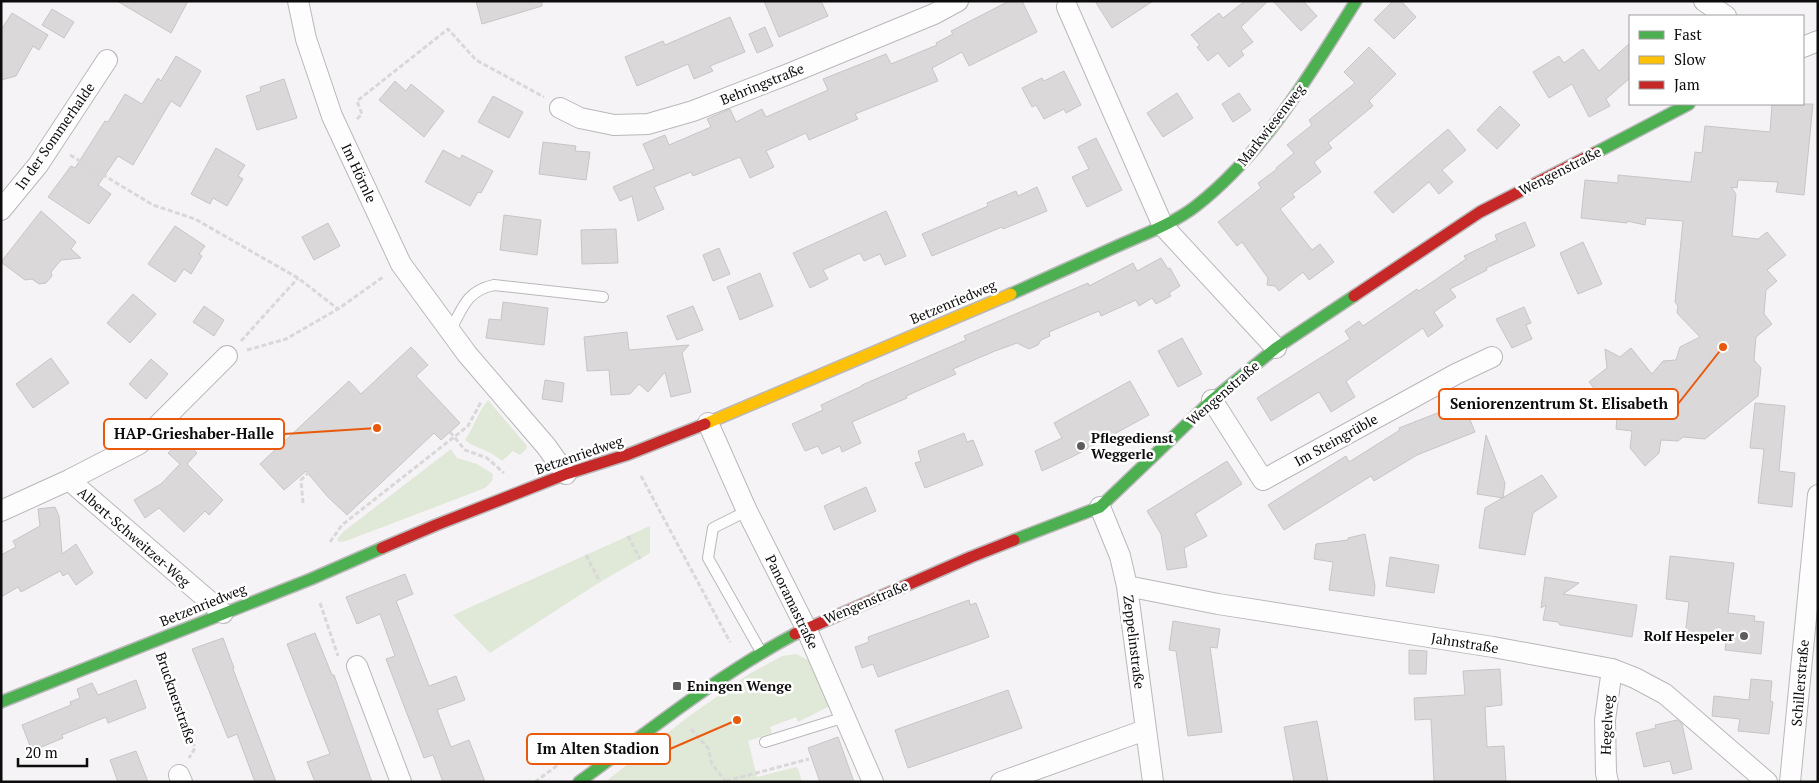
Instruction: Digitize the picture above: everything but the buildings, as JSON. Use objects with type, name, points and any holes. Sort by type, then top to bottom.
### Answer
[{"type":"street","name":"Im Hörnle","points":[[298,1],[306,39],[332,116],[401,264],[466,354],[546,446],[566,474]]},
{"type":"street","name":"Behringstraße","points":[[560,108],[580,118],[614,125],[648,124],[693,111],[786,75],[934,14],[958,1]]},
{"type":"street","name":"Markwiesenweg","points":[[1163,226],[1195,207],[1235,171],[1301,88],[1356,1]]},
{"type":"street","points":[[1704,1],[1725,15]]},
{"type":"street","points":[[1067,7],[1163,226],[1276,348]]},
{"type":"street","points":[[1804,47],[1818,41]]},
{"type":"street","name":"In der Sommerhalde","points":[[1,210],[38,165],[107,60]]},
{"type":"street","name":"Wengenstraße","points":[[579,782],[688,701],[761,652],[806,628],[971,557],[1100,507],[1212,400],[1276,348],[1480,212],[1687,105]]},
{"type":"street","name":"Betzenriedweg","points":[[1,702],[311,579],[436,525],[566,474],[628,454],[708,423],[974,310],[1163,226]]},
{"type":"street","name":"Albert-Schweitzer-Weg","points":[[1,511],[69,480],[139,444],[227,356]]},
{"type":"street","name":"Im Steingrüble","points":[[1212,400],[1263,480],[1456,374],[1492,357]]},
{"type":"street","name":"Panoramastraße","points":[[708,423],[747,511],[806,628],[873,782]]},
{"type":"street","name":"Albert-Schweitzer-Weg","points":[[69,480],[223,613]]},
{"type":"street","name":"Schillerstraße","points":[[1790,782],[1818,495]]},
{"type":"street","name":"Zeppelinstraße","points":[[1100,507],[1120,556],[1127,586],[1153,782]]},
{"type":"street","name":"Jahnstraße","points":[[1127,586],[1248,609],[1493,647],[1612,669],[1635,678],[1665,694],[1767,782]]},
{"type":"street","points":[[357,666],[401,782]]},
{"type":"street","name":"Hegelweg","points":[[1608,782],[1606,773],[1605,720],[1612,669]]},
{"type":"street","points":[[1001,782],[1145,730]]},
{"type":"lane","points":[[450,331],[470,295],[481,288],[494,285],[603,297]]},
{"type":"lane","points":[[747,511],[713,528],[708,558],[761,652]]},
{"type":"lane","points":[[765,742],[845,716]]},
{"type":"path","points":[[341,136],[362,114],[358,101],[448,29],[476,60],[544,97],[560,108]]},
{"type":"path","points":[[52,144],[153,205],[195,219],[298,278],[338,309]]},
{"type":"path","points":[[227,356],[286,339],[338,309],[401,264]]},
{"type":"path","points":[[227,356],[298,278]]},
{"type":"path","points":[[322,545],[330,542],[342,525],[468,426],[479,405],[493,385]]},
{"type":"path","points":[[450,432],[465,450],[487,458],[494,466]]},
{"type":"path","points":[[628,454],[742,665]]},
{"type":"path","points":[[303,503],[301,480],[310,471]]},
{"type":"path","points":[[628,536],[640,559]]},
{"type":"path","points":[[586,555],[600,582]]},
{"type":"path","points":[[311,579],[339,656],[357,666]]},
{"type":"path","name":"Brucknerstraße","points":[[156,640],[195,748],[181,779]]},
{"type":"path","points":[[690,724],[691,731],[708,748],[712,764],[725,781],[809,759]]},
{"type":"green space","points":[[488,400],[527,446],[520,455],[513,451],[502,461],[491,453],[465,440],[481,409]]},
{"type":"green space","points":[[451,449],[457,458],[477,464],[493,474],[492,481],[485,488],[339,542],[337,539],[343,532]]},
{"type":"green space","points":[[650,526],[650,553],[600,582],[490,653],[453,615]]},
{"type":"green space","points":[[796,654],[808,660],[830,706],[798,722],[796,717],[770,727],[772,733],[748,741],[757,777],[796,767],[802,782],[605,782],[688,717],[749,674],[782,656]]},
{"type":"traffic: fast","points":[[1011,294],[1179,218],[1221,185],[1265,137],[1285,111],[1356,1]]},
{"type":"traffic: fast","points":[[1595,153],[1687,105]]},
{"type":"traffic: fast","points":[[1014,540],[1100,507],[1212,400],[1276,348],[1354,296]]},
{"type":"traffic: fast","points":[[1,702],[311,579],[382,548]]},
{"type":"traffic: fast","points":[[579,782],[711,685],[795,634]]},
{"type":"traffic: slow","points":[[705,424],[1011,294]]},
{"type":"traffic: jam","points":[[1354,296],[1480,212],[1595,153]]},
{"type":"traffic: jam","points":[[382,548],[566,474],[629,454],[705,424]]},
{"type":"traffic: jam","points":[[795,634],[1014,540]]},
{"type":"place","name":"Seniorenzentrum St. Elisabeth","points":[[1723,347]]},
{"type":"place","name":"HAP-Grieshaber-Halle","points":[[377,428]]},
{"type":"place","name":"Pflegedienst Weggerle","points":[[1081,446]]},
{"type":"place","name":"Rolf Hespeler","points":[[1744,636]]},
{"type":"place","name":"Eningen Wenge","points":[[677,686]]},
{"type":"place","name":"Im Alten Stadion","points":[[737,720]]}]
